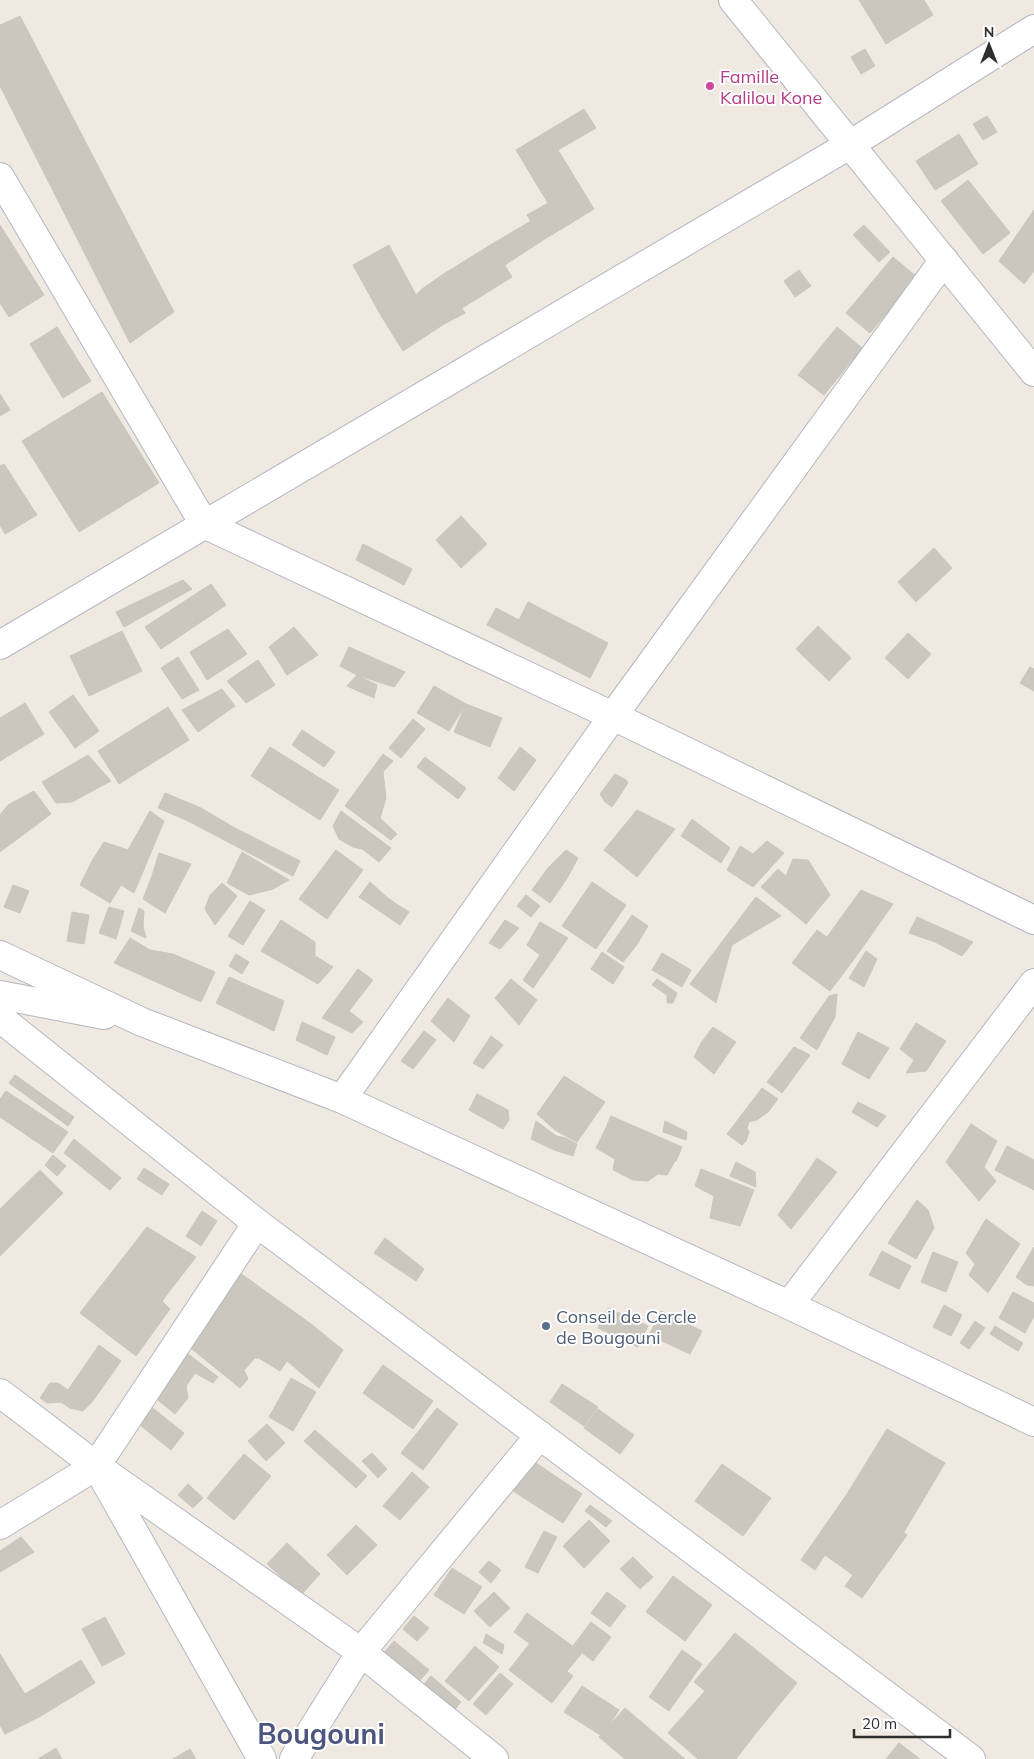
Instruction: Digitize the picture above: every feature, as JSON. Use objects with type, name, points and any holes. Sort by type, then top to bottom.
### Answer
[{"type":"street","points":[[733,0],[1034,372]]},
{"type":"street","points":[[0,644],[851,144],[1034,29]]},
{"type":"street","points":[[0,177],[204,524],[613,716],[1034,920]]},
{"type":"street","points":[[342,1099],[613,716],[944,260]]},
{"type":"street","points":[[0,955],[142,1022],[342,1099],[789,1305],[1034,1422]]},
{"type":"street","points":[[789,1305],[1034,983]]},
{"type":"street","points":[[0,995],[142,1022]]},
{"type":"street","points":[[0,1018],[257,1223],[971,1759]]},
{"type":"street","points":[[0,1525],[96,1466],[257,1223]]},
{"type":"street","points":[[0,1393],[96,1466],[361,1652],[494,1759]]},
{"type":"street","points":[[294,1759],[361,1652],[540,1435]]},
{"type":"street","points":[[96,1466],[262,1759]]},
{"type":"building","points":[[859,0],[924,0],[933,15],[886,44]]},
{"type":"building","points":[[20,16],[174,312],[130,343],[0,86],[0,25]]},
{"type":"building","points":[[865,49],[875,66],[861,74],[851,57]]},
{"type":"building","points":[[584,109],[596,128],[558,150],[594,209],[563,228],[516,150]]},
{"type":"building","points":[[987,116],[997,132],[983,140],[973,124]]},
{"type":"building","points":[[959,134],[978,164],[935,190],[916,161]]},
{"type":"building","points":[[968,180],[1010,233],[983,254],[941,201]]},
{"type":"building","points":[[548,203],[563,228],[543,240],[527,215]]},
{"type":"building","points":[[1034,210],[1034,271],[1024,284],[999,261]]},
{"type":"building","points":[[531,221],[543,240],[505,265],[492,244]]},
{"type":"building","points":[[0,225],[44,295],[9,317],[0,303]]},
{"type":"building","points":[[864,225],[890,252],[879,262],[853,235]]},
{"type":"building","points":[[492,244],[512,277],[483,295],[463,262]]},
{"type":"building","points":[[389,245],[416,295],[380,314],[353,265]]},
{"type":"building","points":[[893,257],[917,277],[870,333],[846,313]]},
{"type":"building","points":[[463,262],[483,295],[462,308],[442,275]]},
{"type":"building","points":[[799,270],[811,286],[795,297],[784,281]]},
{"type":"building","points":[[442,275],[465,313],[444,324],[422,289]]},
{"type":"building","points":[[422,289],[444,324],[403,351],[380,314],[416,295]]},
{"type":"building","points":[[57,327],[91,381],[63,398],[30,344]]},
{"type":"building","points":[[837,327],[862,348],[824,395],[798,375]]},
{"type":"building","points":[[102,392],[159,483],[79,532],[22,441]]},
{"type":"building","points":[[0,394],[10,410],[0,416]]},
{"type":"building","points":[[4,464],[37,515],[5,534],[0,525],[0,466]]},
{"type":"building","points":[[461,516],[487,544],[461,568],[436,540]]},
{"type":"building","points":[[363,544],[412,569],[404,585],[356,560]]},
{"type":"building","points":[[934,548],[952,568],[916,602],[898,582]]},
{"type":"building","points":[[183,580],[192,589],[124,627],[116,612]]},
{"type":"building","points":[[211,584],[226,605],[161,649],[145,627]]},
{"type":"building","points":[[528,602],[608,643],[590,678],[487,625],[496,608],[519,620]]},
{"type":"building","points":[[818,626],[851,658],[829,681],[796,649]]},
{"type":"building","points":[[294,627],[318,655],[287,675],[269,647]]},
{"type":"building","points":[[228,629],[247,654],[207,680],[190,652]]},
{"type":"building","points":[[122,631],[142,671],[89,696],[70,656]]},
{"type":"building","points":[[908,633],[931,654],[908,679],[885,658]]},
{"type":"building","points":[[349,647],[405,672],[394,687],[357,675],[340,666]]},
{"type":"building","points":[[178,657],[199,690],[182,699],[161,668]]},
{"type":"building","points":[[258,660],[275,685],[246,703],[227,681]]},
{"type":"building","points":[[1030,667],[1034,669],[1034,691],[1020,683]]},
{"type":"building","points":[[357,675],[377,685],[374,698],[347,686]]},
{"type":"building","points":[[434,686],[466,704],[449,731],[417,713]]},
{"type":"building","points":[[222,689],[235,706],[198,732],[182,710]]},
{"type":"building","points":[[73,695],[99,731],[75,748],[49,712]]},
{"type":"building","points":[[25,703],[44,734],[0,761],[0,718]]},
{"type":"building","points":[[466,704],[502,718],[490,747],[454,732]]},
{"type":"building","points":[[168,707],[189,740],[119,784],[98,751]]},
{"type":"building","points":[[413,719],[425,729],[401,758],[389,748]]},
{"type":"building","points":[[302,730],[335,752],[324,767],[292,745]]},
{"type":"building","points":[[270,747],[339,790],[320,820],[251,776]]},
{"type":"building","points":[[520,747],[536,760],[514,791],[498,778]]},
{"type":"building","points":[[383,754],[393,761],[383,772],[386,798],[380,818],[397,834],[391,840],[345,806]]},
{"type":"building","points":[[88,755],[111,781],[72,802],[56,803],[42,782]]},
{"type":"building","points":[[425,757],[466,788],[458,799],[417,767]]},
{"type":"building","points":[[615,774],[628,783],[612,807],[605,802],[600,794]]},
{"type":"building","points":[[34,791],[51,814],[0,852],[0,815],[8,805]]},
{"type":"building","points":[[165,793],[201,808],[233,827],[300,861],[293,876],[188,821],[158,808]]},
{"type":"building","points":[[637,810],[675,829],[637,877],[604,850]]},
{"type":"building","points":[[150,811],[164,821],[134,893],[121,885],[110,903],[80,885],[104,842],[128,850]]},
{"type":"building","points":[[341,811],[391,848],[379,862],[362,849],[353,847],[339,839],[333,826]]},
{"type":"building","points":[[692,819],[730,848],[721,863],[681,836]]},
{"type":"building","points":[[767,841],[784,853],[753,887],[727,870],[740,846],[753,854]]},
{"type":"building","points":[[336,850],[363,870],[327,919],[299,899]]},
{"type":"building","points":[[566,850],[578,858],[550,903],[532,890],[548,868]]},
{"type":"building","points":[[242,852],[289,880],[273,889],[249,895],[227,883]]},
{"type":"building","points":[[159,853],[191,864],[165,913],[143,899]]},
{"type":"building","points":[[793,859],[808,860],[830,895],[806,924],[761,887],[778,869],[786,876]]},
{"type":"building","points":[[370,882],[389,899],[409,912],[400,925],[359,897]]},
{"type":"building","points":[[592,882],[626,905],[596,949],[562,926]]},
{"type":"building","points":[[222,883],[237,896],[215,925],[205,909],[210,895]]},
{"type":"building","points":[[13,885],[29,891],[20,913],[4,907]]},
{"type":"building","points":[[861,890],[893,904],[855,958],[827,937]]},
{"type":"building","points":[[526,895],[540,906],[531,917],[517,906]]},
{"type":"building","points":[[756,897],[781,916],[732,945],[716,1003],[690,984]]},
{"type":"building","points":[[250,901],[265,910],[243,945],[228,936]]},
{"type":"building","points":[[109,907],[124,911],[116,939],[99,933]]},
{"type":"building","points":[[139,908],[144,911],[143,926],[146,938],[131,931]]},
{"type":"building","points":[[72,912],[89,915],[84,944],[67,941]]},
{"type":"building","points":[[632,915],[648,926],[636,946],[623,962],[607,951]]},
{"type":"building","points":[[917,917],[973,942],[962,956],[935,942],[909,933]]},
{"type":"building","points":[[281,920],[315,942],[315,956],[333,967],[318,984],[261,951]]},
{"type":"building","points":[[505,920],[519,928],[500,949],[489,943]]},
{"type":"building","points":[[540,922],[568,938],[533,988],[523,980],[540,955],[527,945]]},
{"type":"building","points":[[817,930],[855,958],[830,991],[792,963]]},
{"type":"building","points":[[130,938],[150,950],[173,954],[215,972],[201,1002],[114,963]]},
{"type":"building","points":[[866,951],[877,959],[864,987],[849,978]]},
{"type":"building","points":[[602,952],[624,967],[613,984],[591,969]]},
{"type":"building","points":[[662,953],[691,970],[682,987],[652,970]]},
{"type":"building","points":[[236,954],[249,962],[242,974],[229,966]]},
{"type":"building","points":[[358,969],[373,980],[349,1011],[363,1022],[352,1033],[322,1018]]},
{"type":"building","points":[[229,977],[284,1001],[274,1031],[216,1003]]},
{"type":"building","points":[[511,979],[537,1000],[519,1025],[495,998]]},
{"type":"building","points":[[657,979],[677,993],[673,1003],[667,1003],[667,995],[652,985]]},
{"type":"building","points":[[837,994],[835,1017],[817,1050],[800,1038],[829,996]]},
{"type":"building","points":[[448,998],[470,1016],[454,1042],[431,1021]]},
{"type":"building","points":[[302,1022],[335,1037],[327,1055],[296,1040]]},
{"type":"building","points":[[916,1023],[946,1041],[926,1071],[906,1073],[914,1060],[900,1049]]},
{"type":"building","points":[[713,1027],[736,1042],[714,1074],[694,1057],[701,1043]]},
{"type":"building","points":[[424,1031],[436,1040],[413,1069],[401,1061]]},
{"type":"building","points":[[858,1032],[889,1048],[869,1079],[842,1064]]},
{"type":"building","points":[[491,1036],[503,1045],[483,1069],[473,1063]]},
{"type":"building","points":[[794,1047],[810,1055],[782,1093],[767,1082]]},
{"type":"building","points":[[15,1075],[74,1117],[68,1126],[9,1083]]},
{"type":"building","points":[[564,1076],[605,1102],[577,1142],[555,1130],[537,1114]]},
{"type":"building","points":[[762,1088],[778,1099],[768,1112],[757,1120],[749,1122],[747,1128],[749,1132],[746,1141],[742,1145],[727,1134]]},
{"type":"building","points":[[6,1091],[68,1132],[53,1153],[0,1117],[0,1099]]},
{"type":"building","points":[[477,1094],[508,1110],[509,1120],[503,1129],[469,1110]]},
{"type":"building","points":[[858,1102],[886,1116],[877,1127],[852,1112]]},
{"type":"building","points":[[611,1116],[682,1147],[676,1161],[605,1130]]},
{"type":"building","points":[[536,1121],[556,1136],[566,1138],[577,1144],[573,1156],[554,1150],[531,1139]]},
{"type":"building","points":[[665,1121],[687,1132],[686,1140],[663,1132]]},
{"type":"building","points":[[971,1124],[997,1141],[984,1167],[996,1181],[979,1201],[946,1162]]},
{"type":"building","points":[[605,1130],[675,1161],[667,1175],[658,1174],[648,1181],[633,1180],[613,1170],[615,1159],[596,1148]]},
{"type":"building","points":[[74,1139],[121,1178],[110,1190],[64,1153]]},
{"type":"building","points":[[1007,1146],[1034,1160],[1034,1190],[995,1170]]},
{"type":"building","points":[[53,1155],[66,1166],[57,1176],[45,1165]]},
{"type":"building","points":[[817,1158],[837,1172],[791,1229],[778,1215]]},
{"type":"building","points":[[736,1162],[755,1172],[756,1187],[730,1176]]},
{"type":"building","points":[[144,1168],[169,1184],[162,1195],[137,1179]]},
{"type":"building","points":[[701,1169],[754,1190],[740,1226],[710,1218],[714,1196],[695,1186]]},
{"type":"building","points":[[40,1170],[63,1193],[0,1256],[0,1209]]},
{"type":"building","points":[[917,1200],[928,1210],[934,1228],[916,1259],[888,1243]]},
{"type":"building","points":[[202,1211],[217,1221],[201,1246],[186,1236]]},
{"type":"building","points":[[986,1219],[1020,1244],[988,1293],[969,1275],[975,1264],[966,1253]]},
{"type":"building","points":[[147,1227],[196,1257],[162,1301],[170,1309],[136,1356],[80,1313]]},
{"type":"building","points":[[385,1238],[424,1269],[416,1281],[374,1253]]},
{"type":"building","points":[[1034,1247],[1034,1286],[1027,1285],[1016,1277]]},
{"type":"building","points":[[882,1251],[911,1266],[899,1289],[869,1275]]},
{"type":"building","points":[[933,1252],[958,1262],[946,1292],[921,1282]]},
{"type":"building","points":[[240,1273],[311,1324],[343,1350],[319,1388],[287,1361],[280,1371],[259,1358],[255,1358],[244,1370],[248,1379],[240,1388],[187,1345]]},
{"type":"building","points":[[1013,1292],[1034,1303],[1034,1316],[1025,1333],[999,1318]]},
{"type":"building","points":[[944,1305],[962,1315],[951,1336],[933,1327]]},
{"type":"building","points":[[608,1308],[648,1326],[638,1347],[598,1328]]},
{"type":"building","points":[[661,1311],[702,1331],[690,1354],[649,1335]]},
{"type":"building","points":[[975,1321],[985,1328],[969,1349],[960,1343]]},
{"type":"building","points":[[995,1326],[1023,1343],[1018,1351],[990,1334]]},
{"type":"building","points":[[99,1345],[121,1361],[92,1402],[83,1411],[70,1408],[61,1402],[47,1403],[40,1398],[50,1383],[58,1383],[68,1390]]},
{"type":"building","points":[[183,1350],[218,1377],[213,1383],[195,1373],[186,1386],[188,1398],[175,1414],[148,1392]]},
{"type":"building","points":[[383,1365],[433,1401],[413,1429],[363,1393]]},
{"type":"building","points":[[291,1378],[316,1392],[293,1431],[269,1417]]},
{"type":"building","points":[[562,1384],[598,1407],[584,1426],[550,1402]]},
{"type":"building","points":[[149,1405],[184,1433],[171,1450],[135,1421]]},
{"type":"building","points":[[437,1408],[458,1424],[423,1470],[401,1453]]},
{"type":"building","points":[[598,1409],[634,1435],[620,1454],[584,1428]]},
{"type":"building","points":[[267,1424],[285,1443],[266,1461],[248,1441]]},
{"type":"building","points":[[887,1429],[945,1463],[904,1532],[847,1494]]},
{"type":"building","points":[[315,1430],[367,1476],[356,1488],[304,1441]]},
{"type":"building","points":[[372,1453],[387,1469],[378,1478],[362,1461]]},
{"type":"building","points":[[244,1454],[271,1476],[234,1520],[207,1498]]},
{"type":"building","points":[[530,1459],[582,1494],[563,1523],[510,1489]]},
{"type":"building","points":[[722,1464],[771,1498],[743,1536],[695,1501]]},
{"type":"building","points":[[412,1472],[429,1487],[400,1520],[383,1506]]},
{"type":"building","points":[[188,1484],[203,1498],[193,1508],[178,1495]]},
{"type":"building","points":[[847,1494],[907,1535],[862,1598],[845,1586],[853,1575],[825,1555],[815,1570],[801,1560]]},
{"type":"building","points":[[590,1505],[612,1521],[606,1527],[585,1511]]},
{"type":"building","points":[[589,1520],[610,1541],[584,1568],[563,1546]]},
{"type":"building","points":[[356,1525],[377,1545],[347,1575],[327,1555]]},
{"type":"building","points":[[544,1531],[557,1537],[538,1573],[525,1567]]},
{"type":"building","points":[[21,1537],[34,1552],[0,1572],[0,1551]]},
{"type":"building","points":[[287,1543],[320,1574],[301,1595],[267,1564]]},
{"type":"building","points":[[633,1557],[653,1577],[640,1589],[620,1569]]},
{"type":"building","points":[[489,1561],[501,1570],[491,1583],[479,1572]]},
{"type":"building","points":[[452,1568],[482,1587],[464,1614],[434,1595]]},
{"type":"building","points":[[673,1576],[712,1605],[685,1641],[646,1612]]},
{"type":"building","points":[[494,1592],[510,1608],[490,1627],[474,1611]]},
{"type":"building","points":[[607,1592],[626,1606],[610,1627],[591,1613]]},
{"type":"building","points":[[527,1613],[582,1653],[567,1671],[514,1632]]},
{"type":"building","points":[[414,1616],[429,1628],[417,1641],[403,1629]]},
{"type":"building","points":[[105,1617],[125,1654],[102,1666],[82,1629]]},
{"type":"building","points":[[591,1622],[611,1637],[593,1661],[573,1646]]},
{"type":"building","points":[[735,1633],[797,1683],[756,1733],[694,1682]]},
{"type":"building","points":[[486,1634],[504,1645],[502,1654],[483,1643]]},
{"type":"building","points":[[394,1641],[429,1670],[411,1691],[376,1662]]},
{"type":"building","points":[[530,1643],[573,1676],[552,1703],[509,1670]]},
{"type":"building","points":[[475,1646],[499,1667],[469,1701],[445,1681]]},
{"type":"building","points":[[682,1650],[702,1664],[669,1711],[649,1697]]},
{"type":"building","points":[[0,1654],[39,1717],[5,1734],[0,1725]]},
{"type":"building","points":[[81,1660],[95,1683],[39,1717],[25,1694]]},
{"type":"building","points":[[500,1673],[513,1684],[486,1715],[473,1704]]},
{"type":"building","points":[[431,1676],[461,1702],[448,1718],[417,1692]]},
{"type":"building","points":[[582,1686],[619,1710],[602,1736],[564,1712]]},
{"type":"building","points":[[705,1691],[756,1733],[736,1759],[698,1759],[668,1733]]},
{"type":"building","points":[[625,1708],[685,1759],[625,1759],[599,1737]]},
{"type":"building","points":[[899,1743],[920,1759],[886,1759]]},
{"type":"building","points":[[56,1748],[62,1759],[38,1759]]},
{"type":"building","points":[[190,1749],[196,1759],[173,1759]]},
{"type":"place","name":"Famille Kalilou Kone","points":[[710,86]]},
{"type":"place","name":"Conseil de Cercle de Bougouni","points":[[546,1326]]},
{"type":"district","name":"Bougouni","points":[[321,1733]]}]
